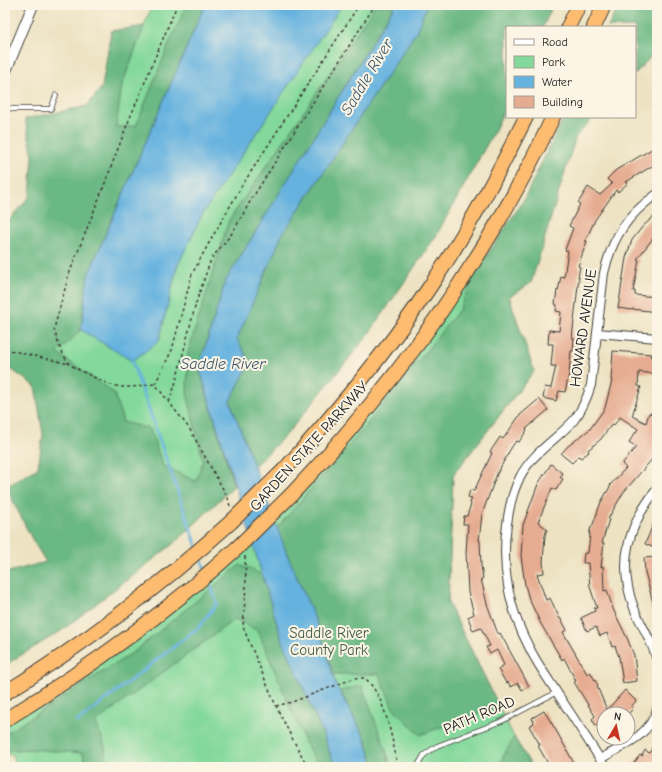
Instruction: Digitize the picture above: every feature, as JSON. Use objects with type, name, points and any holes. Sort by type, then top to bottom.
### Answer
[{"type":"highway","points":[[568,26],[579,5]]},
{"type":"highway","points":[[594,26],[604,5]]},
{"type":"highway","name":"GARDEN STATE PARKWAY","points":[[5,692],[78,646],[120,615],[183,564],[231,522],[284,470],[369,371],[430,288],[484,199],[525,118]]},
{"type":"highway","name":"GARDEN STATE PARKWAY","points":[[5,720],[39,699],[129,637],[240,549],[353,427],[385,388],[446,305],[502,215],[552,118]]},
{"type":"street","points":[[5,73],[33,5]]},
{"type":"street","name":"HOWARD AVENUE","points":[[605,767],[529,647],[518,625],[511,602],[507,581],[505,557],[506,536],[509,512],[520,477],[527,465],[536,454],[574,420],[588,397],[591,385],[604,273],[614,242],[632,214],[657,194]]},
{"type":"street","points":[[597,333],[657,338]]},
{"type":"street","points":[[657,488],[638,516],[628,544],[626,559],[626,574],[629,592],[634,608],[643,625],[657,661]]},
{"type":"street","points":[[600,760],[642,733],[652,722],[657,709]]},
{"type":"lane","points":[[5,108],[51,109],[56,95]]},
{"type":"lane","name":"PATH ROAD","points":[[417,767],[424,755],[437,746],[502,721],[557,692]]},
{"type":"path","points":[[69,364],[59,346],[54,329],[68,274],[127,125],[177,5]]},
{"type":"path","points":[[155,384],[172,350],[192,274],[243,184],[359,5]]},
{"type":"path","points":[[169,402],[175,385],[196,303],[211,259],[233,232],[251,200],[376,5]]},
{"type":"path","points":[[5,349],[69,364],[108,384],[132,387],[155,384]]},
{"type":"path","points":[[155,384],[189,428],[228,498],[230,506]]},
{"type":"path","points":[[240,549],[246,558],[243,627],[276,706],[308,767]]},
{"type":"path","points":[[276,706],[292,702],[351,679],[365,678],[371,684],[378,696],[389,725],[399,767]]},
{"type":"green space","points":[[152,5],[395,5],[226,280],[199,367],[234,486],[203,515],[30,367],[30,324]]},
{"type":"green space","points":[[187,5],[205,5],[88,275],[81,330],[57,353],[114,393],[123,422],[150,429],[163,466],[196,481],[203,461],[187,393],[188,352],[229,220],[306,109],[375,5],[395,5],[226,280],[199,367],[234,486],[177,541],[61,631],[5,665],[5,573],[46,562],[33,541],[6,487],[38,468],[43,434],[35,386],[5,365],[5,225],[30,196],[33,156],[25,119],[87,106],[102,87],[111,31],[144,26],[122,85],[116,127],[136,126],[171,39]]},
{"type":"green space","points":[[427,5],[553,5],[543,26],[506,26],[506,106],[496,128],[436,236],[368,335],[287,434],[254,466],[230,401],[250,363],[236,339],[282,235],[416,32]]},
{"type":"green space","points":[[619,5],[654,5],[652,55],[636,73],[636,26],[608,26]]},
{"type":"green space","points":[[564,118],[593,118],[576,136],[531,283],[509,297],[534,371],[453,475],[448,603],[499,706],[420,735],[393,708],[379,674],[333,674],[318,626],[277,528],[364,428],[459,310],[475,273],[523,201]]},
{"type":"green space","name":"Saddle River County Park","points":[[475,273],[509,296],[534,371],[453,475],[448,603],[514,737],[532,767],[16,767],[12,754],[5,756],[5,719],[117,649],[222,572],[292,505]]},
{"type":"green space","points":[[240,565],[261,574],[271,601],[281,637],[323,734],[335,767],[319,767],[304,740],[258,631],[235,619],[96,722],[105,747],[107,767],[85,767],[83,753],[28,749],[5,751],[5,734],[134,652]]},
{"type":"green space","points":[[362,686],[391,767],[374,767],[365,738],[340,691]]},
{"type":"green space","points":[[514,737],[532,767],[499,767]]},
{"type":"water","points":[[205,5],[342,5],[203,213],[177,267],[159,341],[132,361],[81,330],[88,275]]},
{"type":"water","name":"Saddle River","points":[[395,5],[427,5],[416,32],[282,235],[237,339],[250,363],[230,401],[287,554],[318,626],[336,685],[365,738],[374,767],[335,767],[323,734],[281,637],[199,367],[226,280]]},
{"type":"building","points":[[657,146],[657,163],[626,182],[628,183],[618,192],[616,190],[595,220],[585,241],[587,241],[578,266],[580,267],[572,338],[574,338],[573,351],[571,351],[569,374],[565,392],[559,391],[556,401],[543,398],[545,387],[551,388],[556,366],[551,366],[553,344],[548,344],[549,330],[559,331],[561,312],[556,311],[557,305],[555,304],[557,290],[558,291],[561,276],[564,277],[568,251],[565,250],[573,228],[569,226],[580,204],[578,203],[588,187],[600,195],[612,184],[607,179],[616,170]]},
{"type":"building","points":[[657,214],[657,233],[637,259],[639,260],[633,291],[635,291],[635,295],[657,297],[657,312],[618,308],[626,258],[632,240],[643,226]]},
{"type":"building","points":[[613,351],[652,354],[651,357],[657,357],[657,374],[639,372],[638,386],[641,387],[632,416],[646,423],[649,413],[657,415],[657,451],[653,458],[623,493],[608,519],[602,543],[604,543],[601,567],[603,566],[604,591],[607,590],[613,609],[634,655],[637,681],[623,683],[619,657],[615,646],[612,647],[607,633],[600,636],[596,627],[587,631],[581,618],[595,611],[594,608],[597,608],[590,587],[588,563],[583,563],[584,553],[588,553],[591,527],[601,502],[610,485],[626,468],[622,464],[636,447],[629,442],[638,429],[620,417],[614,425],[612,424],[601,439],[588,450],[589,452],[581,458],[579,456],[572,463],[561,454],[567,447],[590,429],[605,408],[612,380]]},
{"type":"building","points":[[539,399],[548,410],[526,429],[527,430],[519,442],[516,441],[497,474],[482,514],[479,541],[483,578],[481,579],[487,604],[498,634],[500,633],[529,686],[522,690],[518,683],[511,687],[508,682],[506,683],[498,669],[504,665],[497,650],[490,654],[486,647],[490,646],[481,628],[473,631],[468,617],[474,614],[468,592],[466,552],[468,524],[463,524],[464,516],[467,516],[471,504],[472,498],[468,497],[470,490],[474,491],[492,453],[490,452],[500,437],[503,439],[520,415]]},
{"type":"building","points":[[551,464],[563,474],[560,477],[563,479],[556,490],[552,488],[538,522],[547,529],[545,535],[543,562],[544,573],[537,574],[546,600],[550,598],[567,630],[563,632],[587,674],[590,672],[598,685],[597,686],[605,706],[596,706],[596,726],[592,719],[595,716],[574,682],[576,681],[564,658],[562,660],[541,624],[529,599],[525,585],[521,556],[523,525],[538,484]]},
{"type":"building","points":[[657,515],[657,549],[645,544]]},
{"type":"building","points":[[657,557],[657,606],[654,607],[645,572],[644,558]]},
{"type":"building","points":[[625,690],[636,701],[632,706],[611,706]]},
{"type":"building","points":[[544,711],[576,767],[550,767],[538,746],[540,745],[529,726],[534,723],[532,718]]},
{"type":"building","points":[[657,742],[657,763],[654,767],[631,767],[640,755],[642,756],[645,750],[649,753]]},
{"type":"waterway","points":[[132,361],[197,547]]},
{"type":"waterway","points":[[200,556],[206,571]]},
{"type":"waterway","points":[[77,722],[199,627],[217,603],[208,578]]}]
